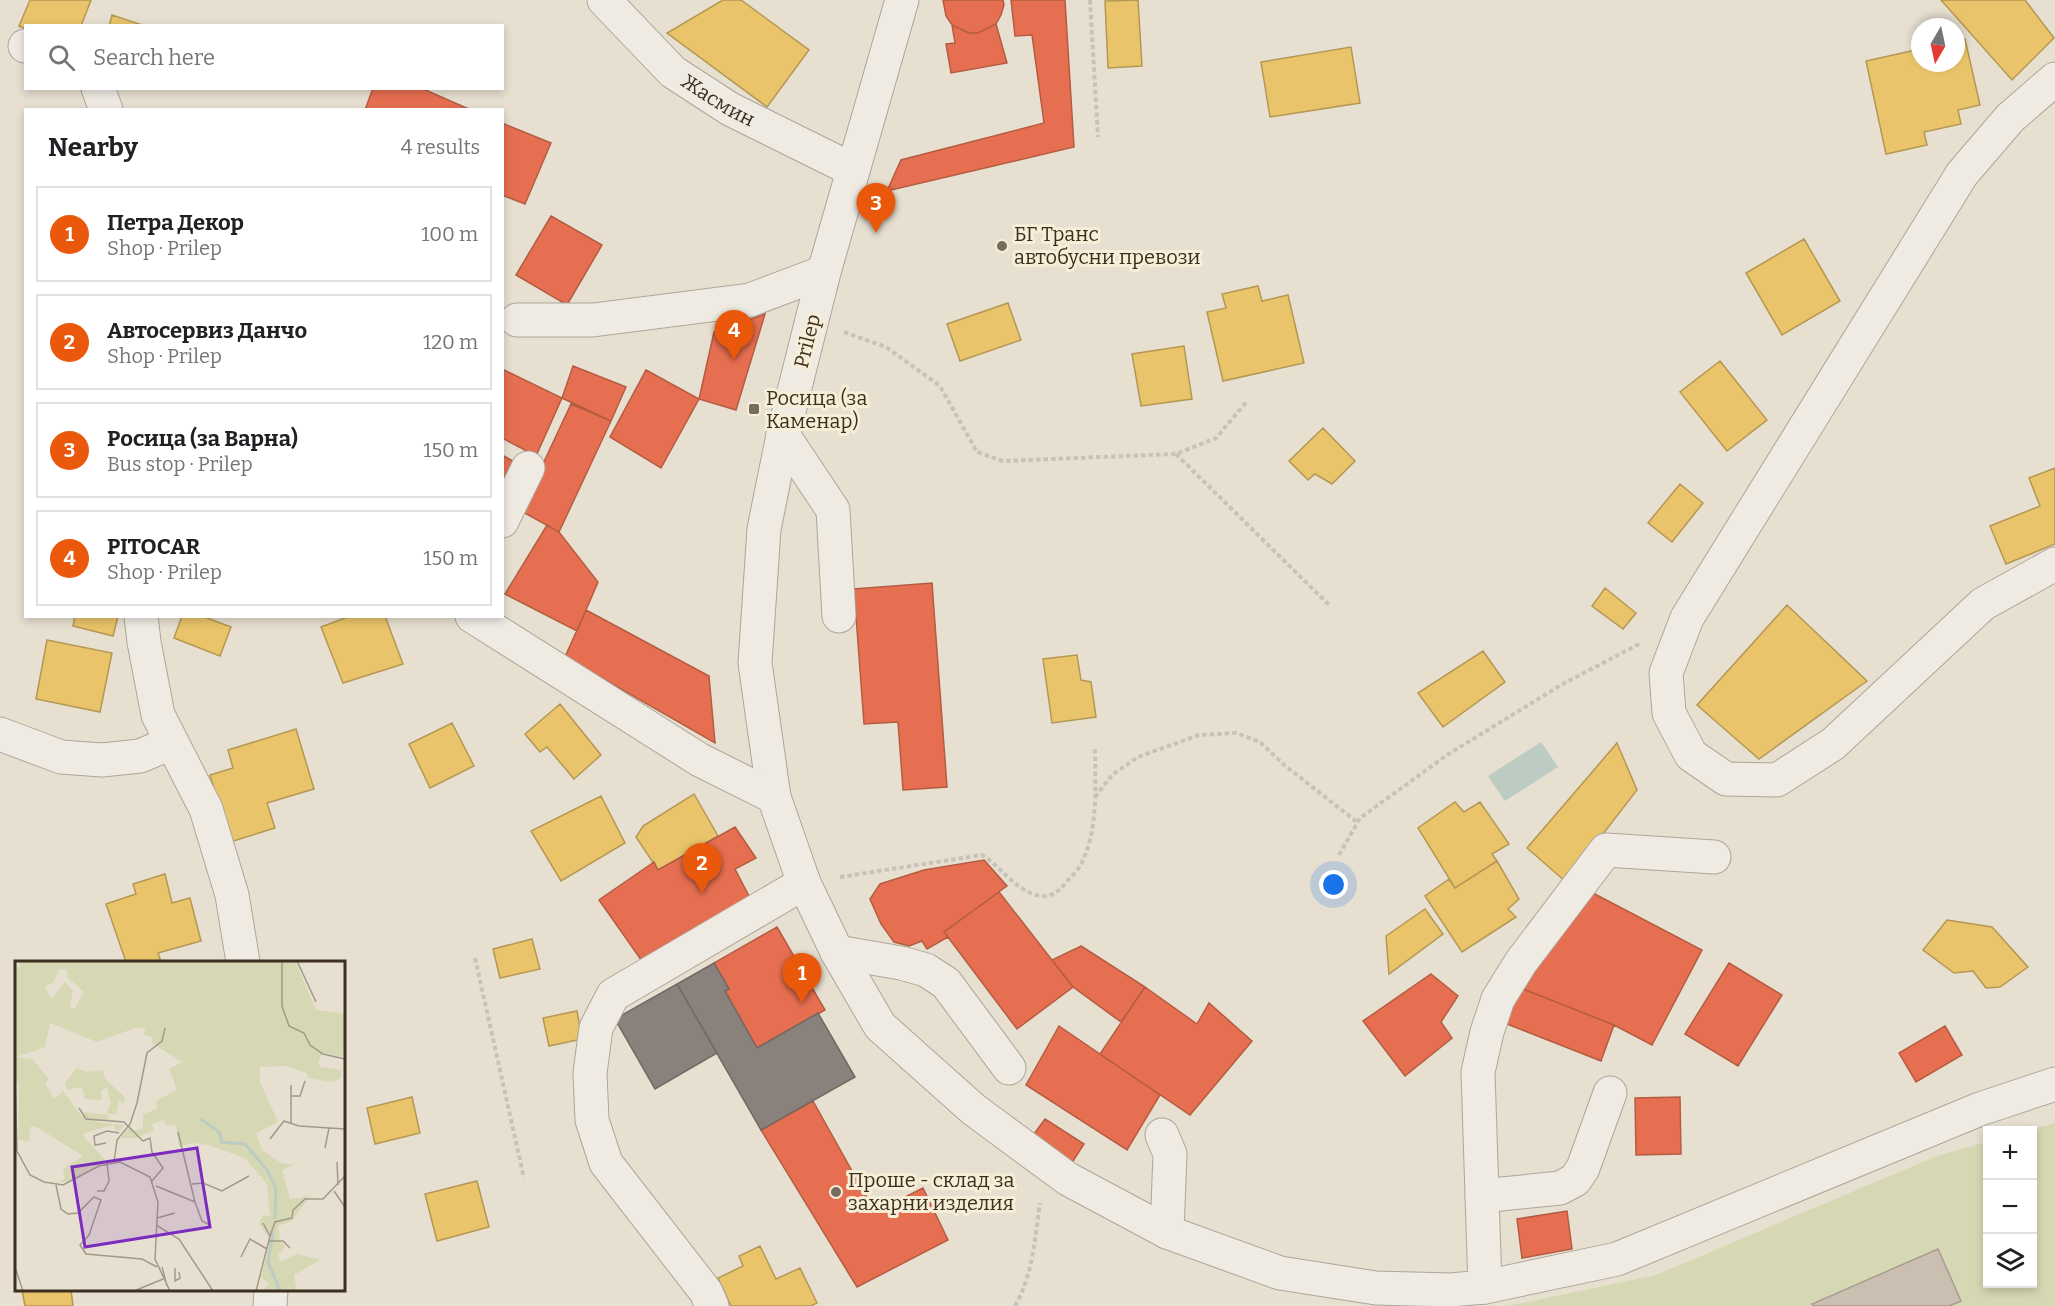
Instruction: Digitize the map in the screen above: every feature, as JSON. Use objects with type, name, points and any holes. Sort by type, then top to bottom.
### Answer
[{"type":"street","name":"Жасмин","points":[[604,0],[673,72],[730,109],[853,170]]},
{"type":"street","name":"Prilep","points":[[902,0],[824,272],[783,435],[764,529],[755,663],[774,797],[804,883],[837,952],[880,1026],[973,1108],[1068,1179],[1167,1232],[1280,1273],[1375,1297],[1414,1298],[1450,1290],[1485,1287],[1617,1259],[1980,1109],[2055,1084]]},
{"type":"street","points":[[2055,79],[2010,117],[1962,174],[1687,618],[1666,673],[1669,713],[1691,755],[1726,779],[1777,780],[1833,744],[1983,604],[2055,564]]},
{"type":"street","points":[[99,90],[105,108]]},
{"type":"street","points":[[517,320],[593,320],[750,300],[824,272]]},
{"type":"street","points":[[783,435],[833,510],[839,615]]},
{"type":"street","points":[[504,517],[528,468]]},
{"type":"street","points":[[141,618],[158,715],[206,808],[232,895],[243,961]]},
{"type":"street","points":[[475,618],[700,760],[774,797]]},
{"type":"street","points":[[0,734],[61,757],[102,760],[140,756],[171,743]]},
{"type":"street","points":[[1485,1287],[1478,1072],[1487,1032],[1498,999],[1521,962],[1606,850],[1714,857]]},
{"type":"street","points":[[712,1306],[706,1292],[606,1163],[592,1120],[590,1073],[596,1028],[613,995],[804,883]]},
{"type":"street","points":[[837,952],[901,963],[926,970],[946,983],[1009,1068]]},
{"type":"street","points":[[1482,1196],[1560,1188],[1575,1180],[1583,1168],[1610,1093]]},
{"type":"street","points":[[1162,1135],[1170,1154],[1167,1232]]},
{"type":"street","points":[[270,1306],[271,1291]]},
{"type":"path","points":[[1090,0],[1098,137]]},
{"type":"path","points":[[812,321],[886,347],[940,386],[977,452],[1003,461],[1176,454],[1216,438],[1248,400]]},
{"type":"path","points":[[1176,454],[1330,606]]},
{"type":"path","points":[[1339,855],[1360,818],[1447,755],[1561,685],[1687,618]]},
{"type":"path","points":[[1095,798],[1112,775],[1138,757],[1199,735],[1236,733],[1260,742],[1282,764],[1357,822]]},
{"type":"path","points":[[804,883],[982,855],[997,864],[1014,883],[1035,895],[1049,896],[1061,891],[1080,866],[1091,835],[1095,798],[1095,748]]},
{"type":"path","points":[[475,958],[524,1178]]},
{"type":"path","points":[[1015,1306],[1033,1254],[1045,1162]]},
{"type":"green space","points":[[2055,1123],[2055,1306],[1508,1306],[1656,1275],[1937,1156],[1983,1143],[1983,1288],[2037,1288],[2037,1128]]},
{"type":"shaded area","points":[[1541,742],[1558,767],[1505,801],[1488,776]]},
{"type":"building: Homes","points":[[30,0],[91,0],[82,24],[24,24],[24,28],[19,26]]},
{"type":"building: Homes","points":[[723,0],[741,0],[809,50],[767,107],[667,33]]},
{"type":"building: Homes","points":[[1138,0],[1142,66],[1108,68],[1105,1]]},
{"type":"building: Homes","points":[[1941,0],[2025,0],[2054,38],[2012,80],[1965,27],[1965,18],[1957,18]]},
{"type":"building: Homes","points":[[112,15],[139,24],[110,24]]},
{"type":"building: Homes","points":[[1965,39],[1980,105],[1958,110],[1961,124],[1924,132],[1927,145],[1886,154],[1866,61],[1911,51],[1911,72],[1965,72]]},
{"type":"building: Homes","points":[[1351,47],[1360,103],[1270,117],[1261,62]]},
{"type":"building: Homes","points":[[1804,239],[1840,301],[1782,335],[1746,273]]},
{"type":"building: Homes","points":[[1258,286],[1262,301],[1288,295],[1304,363],[1223,381],[1207,312],[1226,308],[1222,294]]},
{"type":"building: Homes","points":[[1008,303],[1021,340],[960,361],[947,324]]},
{"type":"building: Homes","points":[[1184,346],[1192,399],[1141,406],[1132,354]]},
{"type":"building: Homes","points":[[1720,361],[1767,420],[1727,451],[1680,392]]},
{"type":"building: Homes","points":[[1323,428],[1355,461],[1332,484],[1315,474],[1308,480],[1289,461]]},
{"type":"building: Homes","points":[[2055,468],[2055,544],[2006,564],[1990,526],[2040,506],[2029,478]]},
{"type":"building: Homes","points":[[1680,484],[1703,503],[1672,542],[1648,523]]},
{"type":"building: Homes","points":[[1605,588],[1636,613],[1623,629],[1592,606]]},
{"type":"building: Homes","points":[[1787,605],[1867,681],[1759,759],[1697,705]]},
{"type":"building: Homes","points":[[75,618],[118,618],[113,636],[73,626]]},
{"type":"building: Homes","points":[[181,618],[207,618],[231,627],[220,656],[174,638]]},
{"type":"building: Homes","points":[[345,618],[386,618],[403,664],[343,683],[321,627]]},
{"type":"building: Homes","points":[[47,640],[112,653],[100,712],[36,699]]},
{"type":"building: Homes","points":[[1483,651],[1505,682],[1443,727],[1418,693]]},
{"type":"building: Homes","points":[[1077,655],[1081,680],[1091,682],[1096,717],[1052,723],[1043,659]]},
{"type":"building: Homes","points":[[560,704],[601,755],[574,779],[547,747],[540,752],[525,734]]},
{"type":"building: Homes","points":[[452,723],[474,766],[430,788],[409,744]]},
{"type":"building: Homes","points":[[296,729],[314,789],[267,803],[275,828],[230,842],[210,775],[233,768],[228,750]]},
{"type":"building: Homes","points":[[1617,743],[1637,790],[1566,882],[1527,848]]},
{"type":"building: Homes","points":[[694,794],[718,836],[658,870],[636,837],[643,826]]},
{"type":"building: Homes","points":[[601,796],[625,843],[561,881],[531,831]]},
{"type":"building: Homes","points":[[1455,802],[1464,812],[1480,802],[1509,844],[1492,854],[1497,861],[1455,888],[1418,828]]},
{"type":"building: Homes","points":[[1497,861],[1519,899],[1508,909],[1516,917],[1462,952],[1425,896],[1449,879],[1455,888]]},
{"type":"building: Homes","points":[[165,874],[172,903],[190,898],[201,941],[158,953],[161,961],[126,961],[106,904],[136,894],[133,884]]},
{"type":"building: Homes","points":[[1425,909],[1443,934],[1389,974],[1386,936]]},
{"type":"building: Homes","points":[[1947,920],[1992,927],[2028,967],[2000,987],[1986,988],[1973,971],[1954,973],[1923,950]]},
{"type":"building: Homes","points":[[532,939],[540,969],[500,978],[493,949]]},
{"type":"building: Homes","points":[[577,1011],[582,1039],[549,1046],[543,1018]]},
{"type":"building: Homes","points":[[412,1097],[420,1133],[375,1144],[367,1108]]},
{"type":"building: Homes","points":[[477,1181],[489,1227],[437,1241],[425,1194]]},
{"type":"building: Homes","points":[[760,1246],[776,1279],[800,1268],[817,1303],[811,1306],[731,1306],[718,1278],[743,1266],[739,1256]]},
{"type":"building: Homes","points":[[22,1291],[71,1291],[73,1306],[25,1306]]},
{"type":"building: Shops","points":[[943,0],[1003,0],[1004,5],[996,24],[978,33],[969,33],[952,25],[946,16]]},
{"type":"building: Shops","points":[[1011,0],[1065,0],[1074,147],[887,191],[901,160],[1044,123],[1032,35],[1015,36]]},
{"type":"building: Shops","points":[[996,24],[1007,63],[951,73],[946,44],[955,43],[952,25],[969,33],[978,33]]},
{"type":"building: Shops","points":[[372,90],[426,90],[466,108],[366,108]]},
{"type":"building: Shops","points":[[504,124],[551,143],[525,204],[504,196]]},
{"type":"building: Shops","points":[[551,216],[602,245],[567,305],[516,275]]},
{"type":"building: Shops","points":[[765,314],[736,410],[699,399],[714,332]]},
{"type":"building: Shops","points":[[573,366],[626,387],[611,421],[562,398]]},
{"type":"building: Shops","points":[[504,370],[562,398],[536,456],[504,439]]},
{"type":"building: Shops","points":[[646,370],[699,399],[661,468],[610,437]]},
{"type":"building: Shops","points":[[571,404],[611,421],[559,532],[521,511]]},
{"type":"building: Shops","points":[[504,456],[513,461],[504,480]]},
{"type":"building: Shops","points":[[547,525],[559,532],[598,582],[577,631],[505,594]]},
{"type":"building: Shops","points":[[932,583],[947,787],[903,790],[898,722],[864,724],[854,589]]},
{"type":"building: Shops","points":[[586,610],[709,676],[715,743],[565,657]]},
{"type":"building: Shops","points":[[735,827],[756,858],[735,869],[750,898],[644,964],[599,900],[654,862],[658,870]]},
{"type":"building: Shops","points":[[984,860],[1007,886],[944,932],[948,937],[927,949],[922,941],[909,946],[894,942],[881,924],[870,899],[880,884],[924,870]]},
{"type":"building: Shops","points":[[1589,891],[1702,950],[1652,1045],[1614,1025],[1518,987]]},
{"type":"building: Shops","points":[[999,892],[1073,987],[1017,1029],[944,932]]},
{"type":"building: Shops","points":[[777,927],[825,1010],[757,1048],[725,991],[729,989],[714,963]]},
{"type":"building: Shops","points":[[1081,946],[1145,987],[1121,1022],[1073,987],[1052,960]]},
{"type":"building: Shops","points":[[1729,963],[1782,995],[1738,1066],[1685,1034]]},
{"type":"building: Shops","points":[[1431,974],[1458,996],[1441,1022],[1452,1038],[1405,1076],[1363,1021]]},
{"type":"building: Shops","points":[[1145,987],[1197,1024],[1209,1003],[1252,1041],[1190,1115],[1100,1054]]},
{"type":"building: Shops","points":[[1518,987],[1614,1025],[1601,1061],[1502,1022]]},
{"type":"building: Shops","points":[[1059,1026],[1160,1095],[1127,1150],[1026,1085]]},
{"type":"building: Shops","points":[[1945,1026],[1962,1055],[1916,1082],[1899,1053]]},
{"type":"building: Shops","points":[[1680,1097],[1681,1154],[1636,1155],[1635,1098]]},
{"type":"building: Shops","points":[[813,1101],[875,1212],[923,1188],[948,1240],[857,1287],[761,1130]]},
{"type":"building: Shops","points":[[1045,1119],[1084,1144],[1068,1169],[1028,1142]]},
{"type":"building: Shops","points":[[1567,1211],[1572,1249],[1522,1258],[1517,1219]]},
{"type":"building: Industry","points":[[714,963],[729,989],[725,991],[757,1048],[818,1013],[855,1077],[761,1130],[677,984]]},
{"type":"building: Industry","points":[[677,984],[717,1053],[655,1089],[615,1019]]},
{"type":"building: Other","points":[[1938,1249],[1961,1301],[1949,1306],[1813,1306],[1812,1304]]},
{"type":"place","name":"Росица (за Варна)","points":[[876,233]]},
{"type":"place","name":"БГ Транс автобусни превози","points":[[1002,246]]},
{"type":"place","name":"PITOCAR","points":[[734,360]]},
{"type":"place","name":"Росица (за Каменар)","points":[[754,409]]},
{"type":"place","name":"Автосервиз Данчо","points":[[702,893]]},
{"type":"place","name":"Петра Декор","points":[[802,1003]]},
{"type":"place","name":"Проше - склад за захарни изделия","points":[[836,1192]]}]
